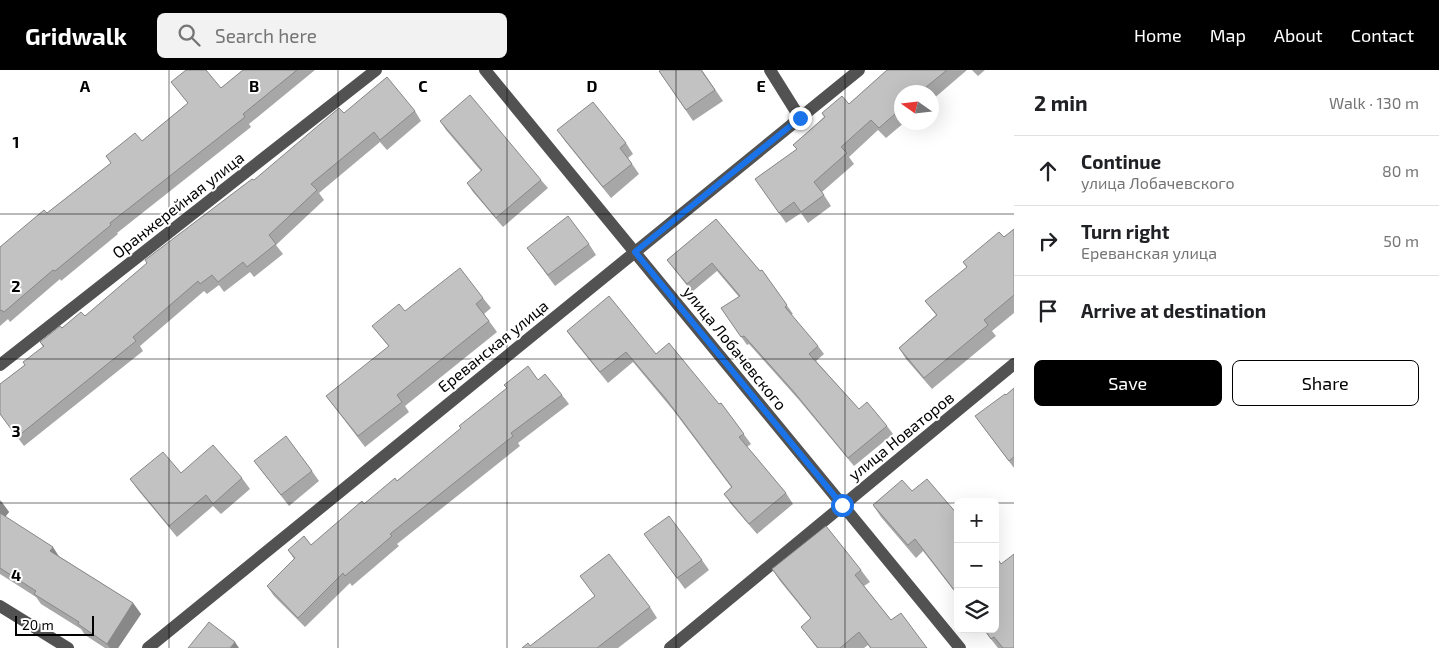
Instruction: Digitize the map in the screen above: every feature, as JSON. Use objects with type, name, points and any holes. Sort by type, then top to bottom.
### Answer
[{"type":"street","name":"Оранжерейная улица","points":[[0,365],[376,70]]},
{"type":"street","name":"улица Лобачевского","points":[[484,70],[960,648]]},
{"type":"street","points":[[770,70],[800,118]]},
{"type":"street","name":"Ереванская улица","points":[[148,648],[859,70]]},
{"type":"street","name":"улица Новаторов","points":[[670,648],[1014,364]]},
{"type":"street","points":[[0,606],[68,648]]},
{"type":"building","points":[[186,70],[206,70],[221,88],[243,70],[297,70],[243,114],[245,117],[110,223],[111,225],[55,271],[53,270],[4,312],[0,311],[0,247],[44,210],[47,213],[111,163],[106,156],[135,133],[142,141],[188,103],[171,82]]},
{"type":"building","points":[[701,70],[715,90],[686,110],[659,71]]},
{"type":"building","points":[[887,70],[947,70],[929,85],[894,85],[894,115],[879,128],[871,120],[841,147],[847,153],[814,182],[824,195],[801,212],[794,202],[779,213],[755,179],[797,149],[793,145],[825,117],[822,113],[842,96],[849,104]]},
{"type":"building","points":[[387,77],[415,111],[380,140],[374,132],[311,184],[317,190],[269,235],[276,244],[247,267],[243,262],[218,282],[212,275],[200,284],[198,281],[133,337],[136,341],[17,437],[0,414],[0,384],[25,365],[23,362],[44,346],[40,342],[60,326],[62,328],[81,312],[85,316],[147,263],[145,260],[252,179],[254,180],[339,108],[344,113]]},
{"type":"building","points":[[470,95],[541,180],[496,218],[467,183],[482,170],[440,121]]},
{"type":"building","points":[[593,102],[626,143],[620,148],[632,164],[603,187],[557,130]]},
{"type":"building","points":[[568,216],[589,244],[548,275],[527,248]]},
{"type":"building","points":[[716,219],[760,271],[762,270],[787,305],[785,307],[818,346],[809,354],[859,409],[867,402],[887,426],[848,458],[794,392],[744,336],[741,337],[721,308],[740,296],[712,263],[687,284],[667,260]]},
{"type":"building","points":[[1014,229],[1014,295],[984,320],[988,325],[924,378],[899,348],[937,315],[925,301],[967,267],[963,262],[999,232],[1004,237]]},
{"type":"building","points":[[460,268],[483,298],[476,304],[489,321],[397,395],[402,402],[358,436],[326,396],[389,346],[372,326],[399,304],[405,311]]},
{"type":"building","points":[[609,296],[656,354],[669,343],[719,404],[721,403],[744,434],[739,437],[786,493],[749,524],[724,494],[732,487],[666,399],[626,352],[600,372],[567,331]]},
{"type":"building","points":[[528,366],[538,380],[545,374],[562,395],[511,433],[513,436],[390,534],[392,536],[345,576],[343,573],[298,618],[267,586],[295,558],[288,550],[304,536],[311,545],[362,501],[364,504],[395,478],[397,481],[461,428],[459,426],[507,388],[504,385]]},
{"type":"building","points":[[1014,388],[1014,457],[1009,461],[975,416]]},
{"type":"building","points":[[286,436],[312,471],[281,495],[254,461]]},
{"type":"building","points":[[213,445],[242,478],[213,504],[206,495],[169,526],[130,479],[163,452],[181,473]]},
{"type":"building","points":[[927,479],[954,510],[954,590],[915,539],[908,545],[873,505],[902,480],[912,491]]},
{"type":"building","points":[[0,513],[53,547],[50,551],[133,603],[107,644],[78,624],[79,622],[34,594],[36,591],[0,568]]},
{"type":"building","points":[[669,516],[702,560],[677,578],[644,534]]},
{"type":"building","points":[[826,526],[861,570],[855,575],[891,620],[901,613],[927,648],[871,648],[859,632],[840,648],[818,648],[801,627],[811,618],[772,569]]},
{"type":"building","points":[[609,554],[650,607],[597,648],[522,648],[528,643],[530,646],[595,596],[580,576]]},
{"type":"building","points":[[1014,554],[1014,648],[1003,648],[994,637],[991,639],[987,633],[999,633],[999,561],[1001,564]]},
{"type":"building","points":[[209,622],[235,642],[230,648],[188,648]]},
{"type":"route","points":[[800,118],[635,252],[842,505]]}]
